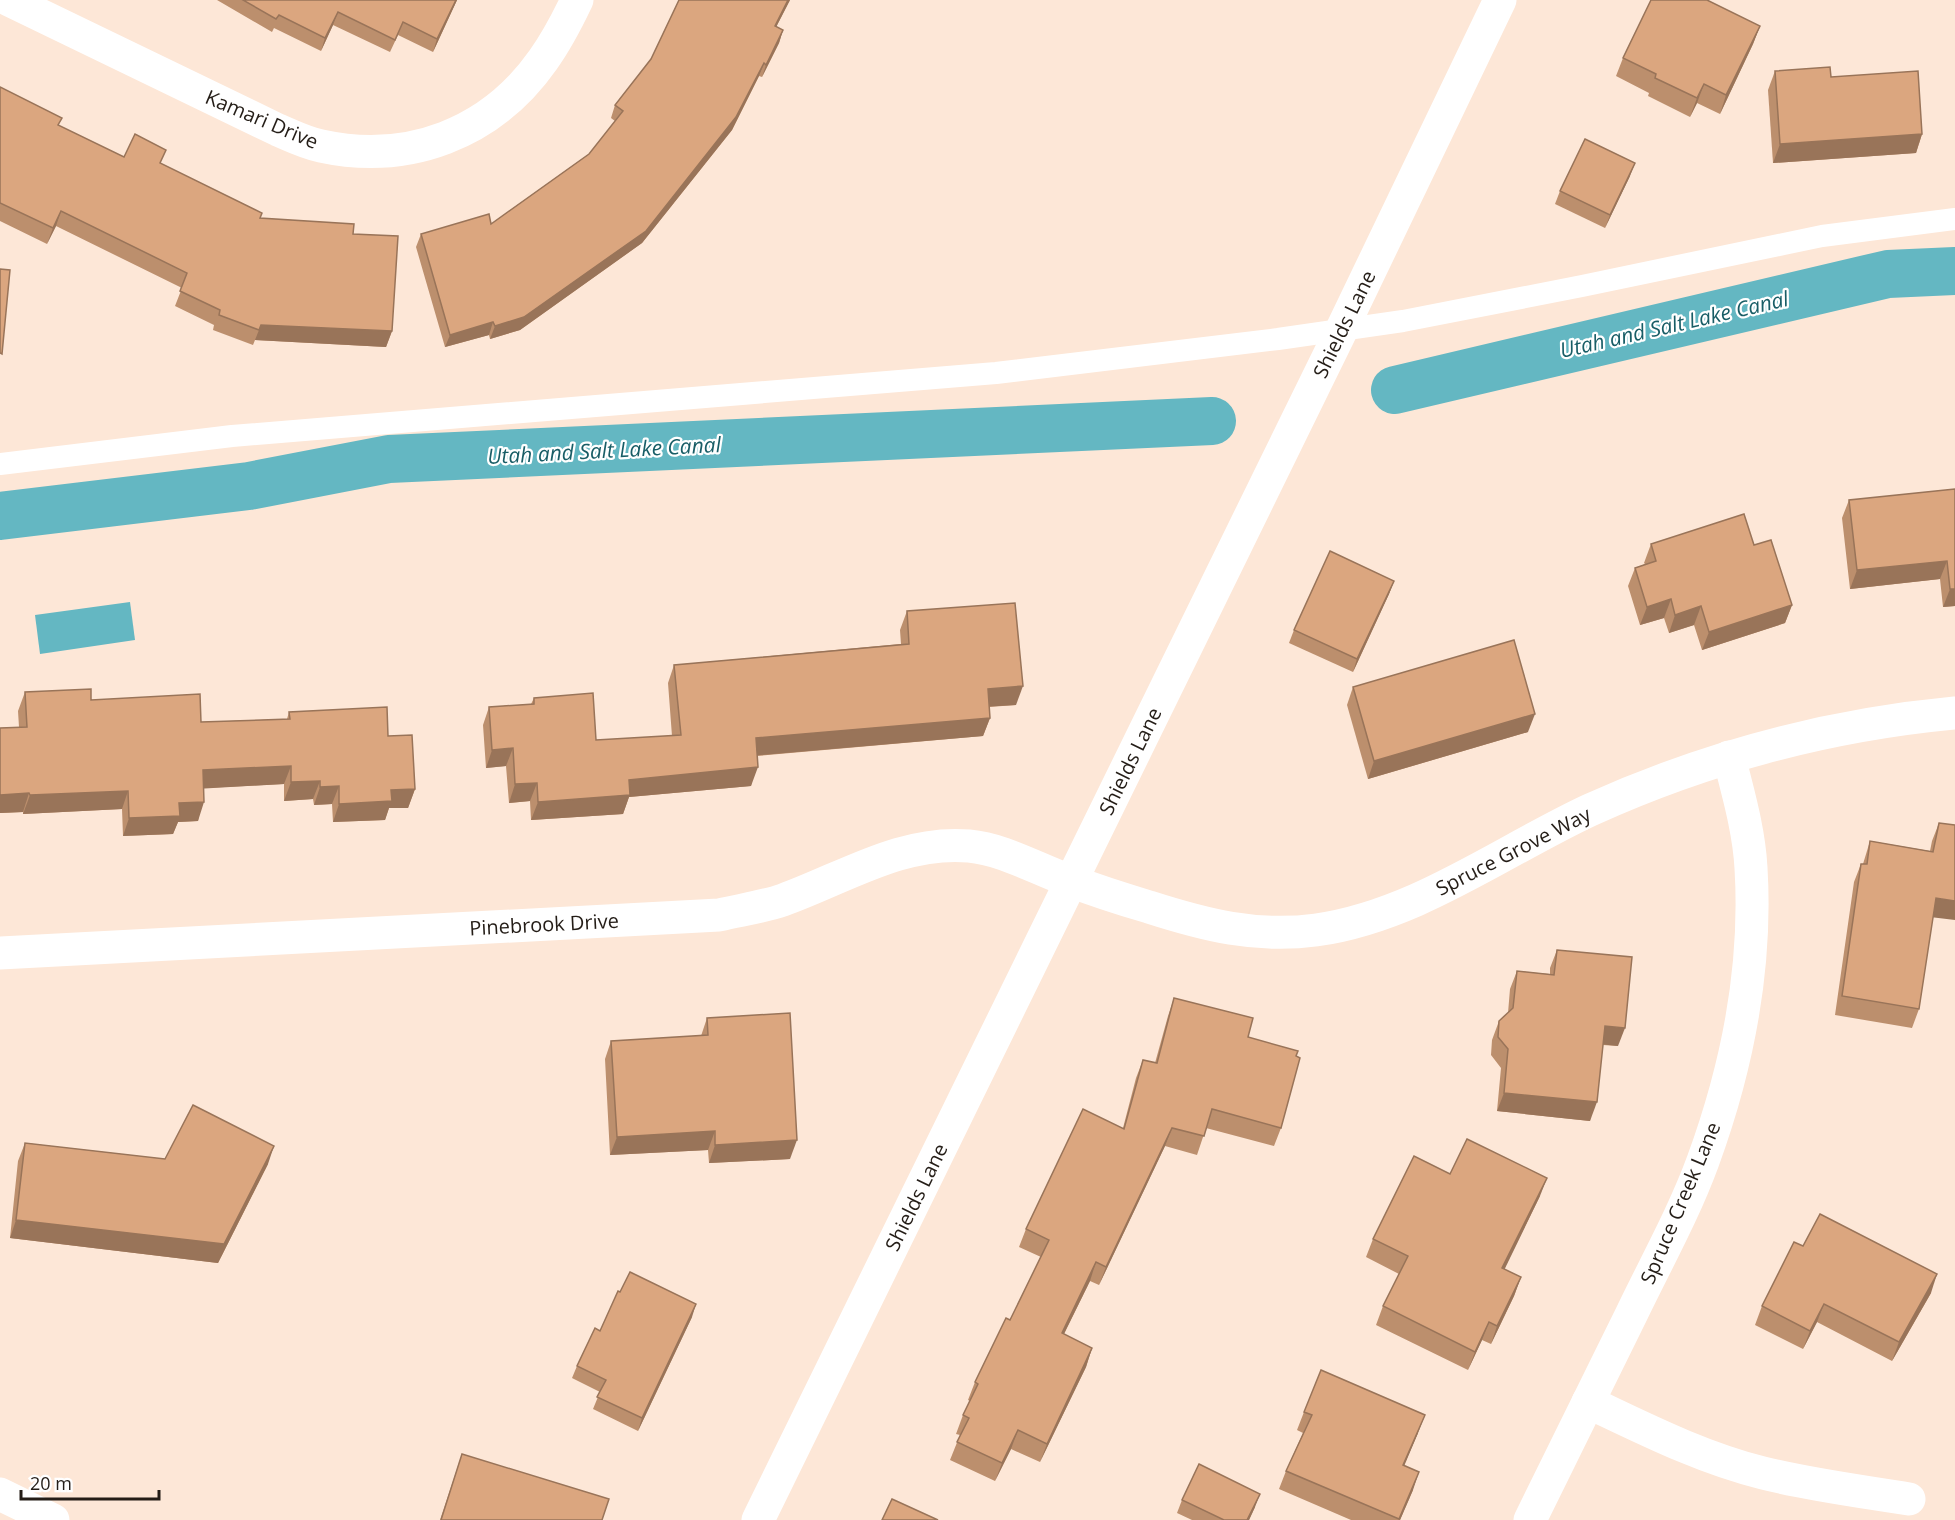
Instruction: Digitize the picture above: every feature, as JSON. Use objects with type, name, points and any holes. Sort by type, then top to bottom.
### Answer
[{"type":"street","name":"Kamari Drive","points":[[9,0],[278,130],[320,146],[364,152],[410,149],[454,136],[487,117],[517,90],[543,61],[577,0]]},
{"type":"street","name":"Shields Lane","points":[[758,1520],[1341,331],[1500,0]]},
{"type":"street","name":"Spruce Grove Way","points":[[1070,881],[1209,925],[1244,931],[1280,933],[1316,930],[1352,923],[1431,894],[1589,811],[1658,782],[1729,757],[1787,740],[1845,727],[1955,713]]},
{"type":"street","name":"Spruce Creek Lane","points":[[1530,1520],[1678,1218],[1702,1162],[1722,1105],[1747,987],[1751,927],[1751,867],[1743,813],[1729,757]]},
{"type":"street","name":"Pinebrook Drive","points":[[0,953],[719,915],[780,901],[891,855],[928,847],[971,846],[1004,855],[1070,881]]},
{"type":"street","points":[[1588,1402],[1672,1441],[1731,1464],[1794,1479],[1908,1499]]},
{"type":"street","points":[[0,1494],[53,1520]]},
{"type":"lane","points":[[0,464],[232,436],[996,374],[1341,331],[1582,286],[1822,236],[1955,219]]},
{"type":"water","points":[[130,602],[135,640],[40,654],[35,615]]},
{"type":"building","points":[[243,0],[456,0],[437,39],[403,22],[395,40],[338,12],[325,38],[279,15],[276,19]]},
{"type":"building","points":[[679,0],[788,0],[775,26],[783,30],[736,117],[646,231],[524,317],[495,326],[493,322],[450,335],[421,234],[489,214],[491,224],[589,154],[623,111],[615,105],[651,59]]},
{"type":"building","points":[[1651,0],[1707,0],[1760,26],[1726,95],[1704,84],[1697,98],[1655,78],[1656,74],[1623,58]]},
{"type":"building","points":[[1830,67],[1831,77],[1918,71],[1922,134],[1780,144],[1775,71]]},
{"type":"building","points":[[0,87],[62,118],[58,125],[124,157],[135,134],[166,150],[160,163],[262,213],[260,218],[354,224],[353,234],[398,236],[392,331],[261,325],[259,330],[219,315],[220,310],[180,291],[187,273],[61,211],[53,228],[0,203]]},
{"type":"building","points":[[1585,139],[1635,163],[1610,215],[1560,191]]},
{"type":"building","points":[[0,269],[10,270],[2,354],[0,353]]},
{"type":"building","points":[[1955,489],[1955,589],[1950,589],[1947,561],[1857,570],[1849,500]]},
{"type":"building","points":[[1744,514],[1754,545],[1771,540],[1792,605],[1709,632],[1701,606],[1675,615],[1671,599],[1647,607],[1635,568],[1656,561],[1651,544]]},
{"type":"building","points":[[1330,551],[1394,581],[1357,659],[1294,630]]},
{"type":"building","points":[[1015,603],[1023,686],[988,689],[990,718],[756,738],[758,767],[629,780],[630,795],[538,802],[537,783],[515,784],[513,748],[492,750],[489,707],[534,704],[534,698],[593,693],[596,740],[681,735],[674,665],[909,644],[907,611]]},
{"type":"building","points":[[1514,640],[1535,714],[1374,761],[1353,687]]},
{"type":"building","points":[[91,689],[91,700],[200,694],[201,722],[290,719],[289,712],[387,707],[388,736],[412,735],[415,789],[391,790],[392,801],[339,804],[339,786],[320,787],[320,781],[291,782],[291,766],[203,770],[204,802],[179,803],[180,816],[129,818],[128,791],[0,795],[0,728],[27,727],[25,692]]},
{"type":"building","points":[[1939,823],[1955,825],[1955,901],[1936,898],[1919,1009],[1842,996],[1861,864],[1867,864],[1870,841],[1933,852]]},
{"type":"building","points":[[1557,950],[1632,957],[1625,1028],[1605,1026],[1597,1102],[1504,1093],[1508,1049],[1498,1037],[1499,1021],[1513,1008],[1517,971],[1554,975]]},
{"type":"building","points":[[1174,998],[1253,1018],[1248,1037],[1298,1051],[1296,1056],[1300,1058],[1281,1128],[1212,1109],[1204,1136],[1172,1128],[1106,1267],[1096,1262],[1062,1333],[1092,1348],[1047,1444],[1018,1430],[1002,1463],[957,1442],[969,1418],[963,1415],[978,1384],[975,1382],[1006,1318],[1010,1320],[1049,1240],[1026,1229],[1083,1109],[1124,1129],[1143,1060],[1157,1063]]},
{"type":"building","points":[[790,1013],[797,1140],[715,1145],[715,1131],[617,1137],[611,1041],[708,1035],[707,1018]]},
{"type":"building","points":[[193,1105],[274,1146],[224,1244],[16,1220],[25,1143],[165,1159]]},
{"type":"building","points":[[1467,1139],[1547,1178],[1502,1268],[1521,1277],[1497,1326],[1489,1322],[1475,1352],[1383,1306],[1408,1256],[1373,1239],[1414,1156],[1450,1174]]},
{"type":"building","points":[[1820,1214],[1937,1274],[1899,1342],[1824,1304],[1810,1331],[1762,1306],[1794,1242],[1803,1246]]},
{"type":"building","points":[[630,1272],[696,1304],[642,1418],[597,1397],[606,1380],[577,1366],[595,1328],[600,1331],[618,1291],[620,1292]]},
{"type":"building","points":[[1321,1370],[1425,1415],[1403,1465],[1419,1472],[1399,1519],[1286,1471],[1312,1415],[1304,1412]]},
{"type":"building","points":[[462,1454],[609,1499],[602,1520],[441,1520]]},
{"type":"building","points":[[1199,1464],[1260,1494],[1247,1520],[1224,1520],[1182,1500]]},
{"type":"building","points":[[892,1499],[938,1520],[882,1520]]},
{"type":"waterway","name":"Utah and Salt Lake Canal","points":[[1395,390],[1888,274],[1955,271]]},
{"type":"waterway","name":"Utah and Salt Lake Canal","points":[[0,516],[249,486],[389,459],[1212,421]]}]
